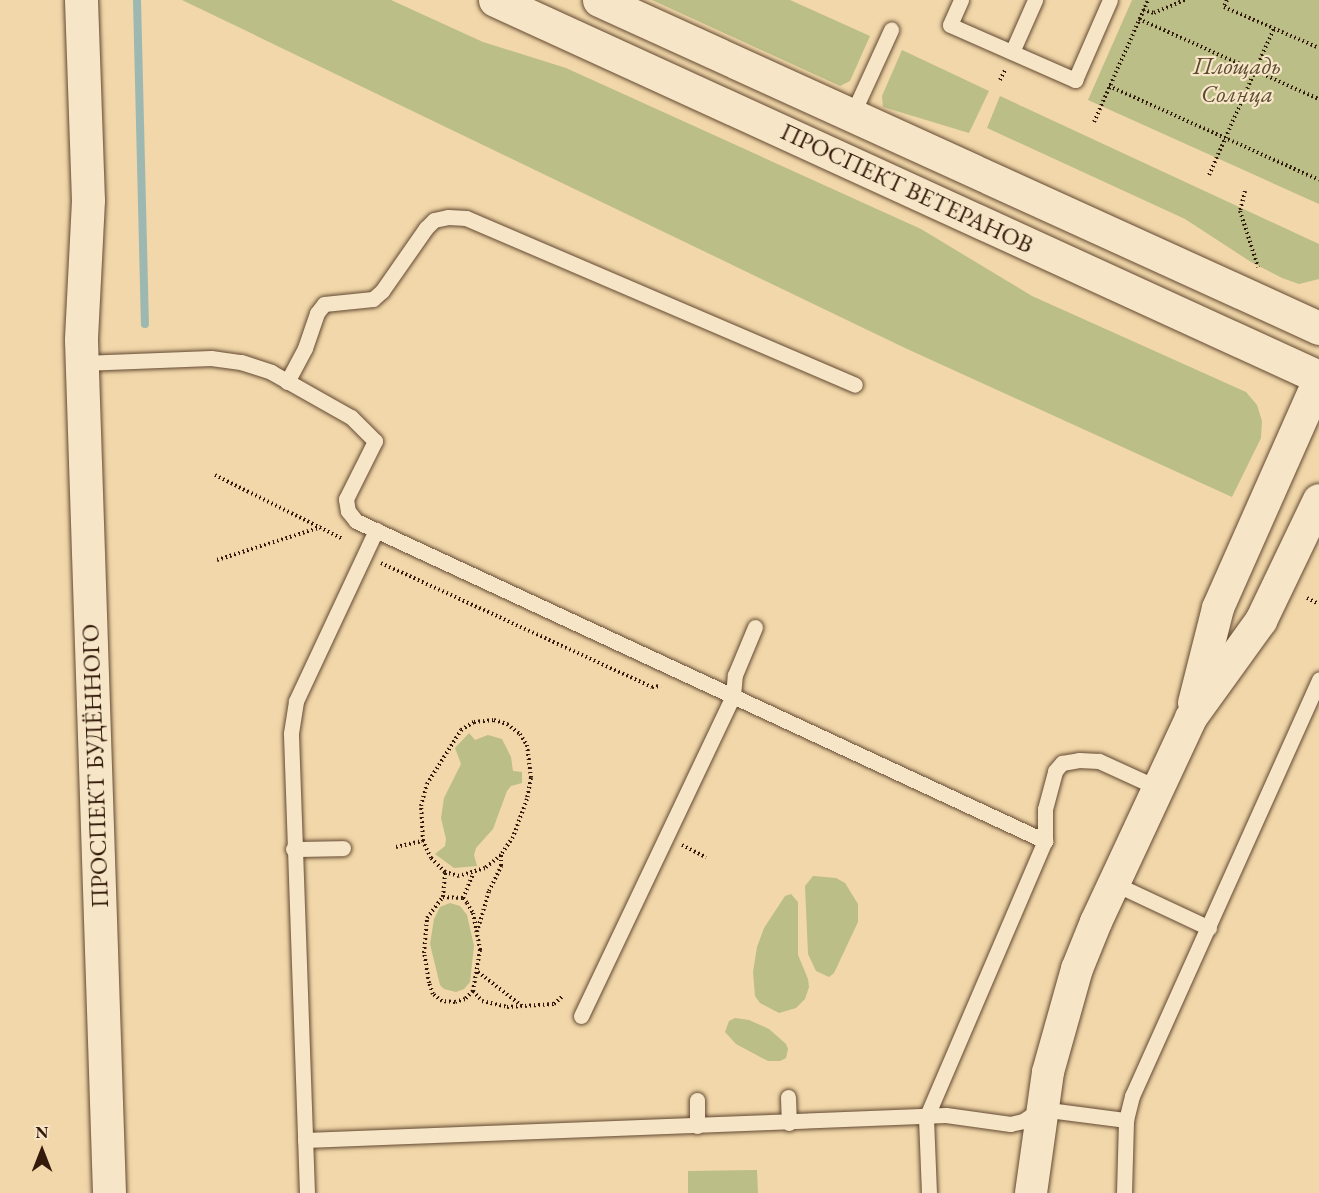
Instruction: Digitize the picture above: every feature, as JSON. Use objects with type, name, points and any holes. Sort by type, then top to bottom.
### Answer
[{"type":"main road","name":"ПРОСПЕКТ БУДЁННОГО","points":[[59,0],[68,239],[82,352]]},
{"type":"main road","name":"ПРОСПЕКТ БУДЁННОГО","points":[[81,0],[88,200],[82,352],[109,1193]]},
{"type":"main road","name":"ПРОСПЕКТ ВЕТЕРАНОВ","points":[[495,0],[1319,378]]},
{"type":"main road","name":"ПРОСПЕКТ ВЕТЕРАНОВ","points":[[599,0],[1319,328]]},
{"type":"street","points":[[1191,718],[1218,608],[1319,378]]},
{"type":"street","points":[[1031,1193],[1041,1108],[1077,969],[1113,883],[1191,718],[1261,621],[1319,500]]},
{"type":"lane","points":[[961,0],[950,25],[1075,80],[1110,0]]},
{"type":"lane","points":[[1012,52],[1035,0]]},
{"type":"lane","points":[[852,115],[891,30]]},
{"type":"lane","points":[[287,382],[304,348],[317,313],[324,304],[372,299],[382,291],[426,228],[434,220],[448,217],[466,218],[855,386]]},
{"type":"lane","points":[[82,352],[212,358],[241,362],[287,382],[351,417],[375,441],[346,499],[348,511],[356,521],[1045,841]]},
{"type":"lane","points":[[307,1193],[290,768],[291,733],[296,701],[371,557],[376,531]]},
{"type":"lane","points":[[581,1016],[733,696],[735,675],[755,627]]},
{"type":"lane","points":[[1124,1193],[1126,1120],[1131,1096],[1209,928],[1319,679]]},
{"type":"lane","points":[[929,1193],[926,1118],[1045,841],[1048,789],[1055,771],[1062,764],[1079,760],[1099,761],[1158,788]]},
{"type":"lane","points":[[293,849],[343,848]]},
{"type":"lane","points":[[1113,883],[1209,928]]},
{"type":"lane","points":[[788,1097],[789,1123]]},
{"type":"lane","points":[[697,1100],[698,1126]]},
{"type":"lane","points":[[305,1140],[926,1118],[946,1115],[1010,1124],[1023,1121],[1041,1108],[1126,1120]]},
{"type":"path","points":[[1094,122],[1148,0]]},
{"type":"path","points":[[1143,10],[1154,13],[1185,0]]},
{"type":"path","points":[[1227,0],[1224,7],[1319,48]]},
{"type":"path","points":[[1139,19],[1319,99]]},
{"type":"path","points":[[1209,175],[1274,28]]},
{"type":"path","points":[[1109,86],[1319,180]]},
{"type":"path","points":[[1245,191],[1240,210],[1260,273]]},
{"type":"path","points":[[215,476],[321,527],[371,557],[652,687],[670,682]]},
{"type":"path","points":[[217,560],[321,527]]},
{"type":"path","points":[[1306,598],[1319,604]]},
{"type":"path","points":[[494,720],[507,724],[520,734],[527,745],[531,778],[524,809],[513,837],[501,855],[485,868],[459,876],[445,872],[431,858],[423,841],[421,806],[427,784],[460,730],[474,722],[494,720]]},
{"type":"path","points":[[396,847],[423,841]]},
{"type":"path","points":[[477,932],[489,891],[501,867],[501,855]]},
{"type":"path","points":[[445,872],[443,897],[427,918],[424,936],[429,983],[433,994],[442,1001],[455,1002],[465,999],[473,991],[478,972],[480,951],[477,932],[472,913],[462,898]]},
{"type":"path","points":[[462,898],[473,873]]},
{"type":"path","points":[[443,897],[462,898]]},
{"type":"path","points":[[478,972],[522,1006]]},
{"type":"path","points":[[473,991],[482,1001],[491,1004],[522,1006],[554,1004],[564,995]]},
{"type":"green space","points":[[182,0],[391,0],[483,42],[566,68],[921,229],[1032,296],[1246,392],[1257,405],[1262,421],[1261,438],[1232,497],[905,348]]},
{"type":"green space","points":[[652,0],[790,0],[870,36],[850,81],[840,86]]},
{"type":"green space","name":"Площадь Солнца","points":[[1132,0],[1319,0],[1319,204],[1088,100]]},
{"type":"green space","points":[[902,50],[989,91],[969,133],[883,107],[882,96]]},
{"type":"green space","points":[[1000,96],[1319,244],[1319,279],[1299,284],[1282,278],[1251,262],[1185,219],[987,128]]},
{"type":"green space","points":[[469,733],[475,740],[488,735],[502,739],[511,757],[513,771],[522,772],[522,783],[511,786],[507,791],[493,829],[476,848],[474,855],[477,866],[454,868],[435,854],[445,846],[446,839],[441,818],[444,798],[461,764],[455,748]]},
{"type":"green space","points":[[813,876],[836,878],[845,883],[858,904],[858,922],[834,973],[829,977],[816,971],[808,954],[805,886]]},
{"type":"green space","points":[[791,894],[798,902],[798,955],[809,987],[805,999],[796,1008],[779,1013],[760,1003],[755,996],[753,972],[757,947],[764,928],[785,896]]},
{"type":"green space","points":[[450,903],[460,906],[467,915],[474,946],[470,982],[464,989],[456,992],[444,989],[440,985],[430,944],[434,919],[440,907]]},
{"type":"green space","points":[[735,1018],[749,1020],[769,1029],[786,1044],[788,1049],[786,1058],[780,1061],[768,1061],[736,1044],[725,1032],[729,1021]]},
{"type":"green space","points":[[757,1170],[758,1193],[688,1193],[688,1171]]},
{"type":"waterway","points":[[137,0],[145,324]]}]
